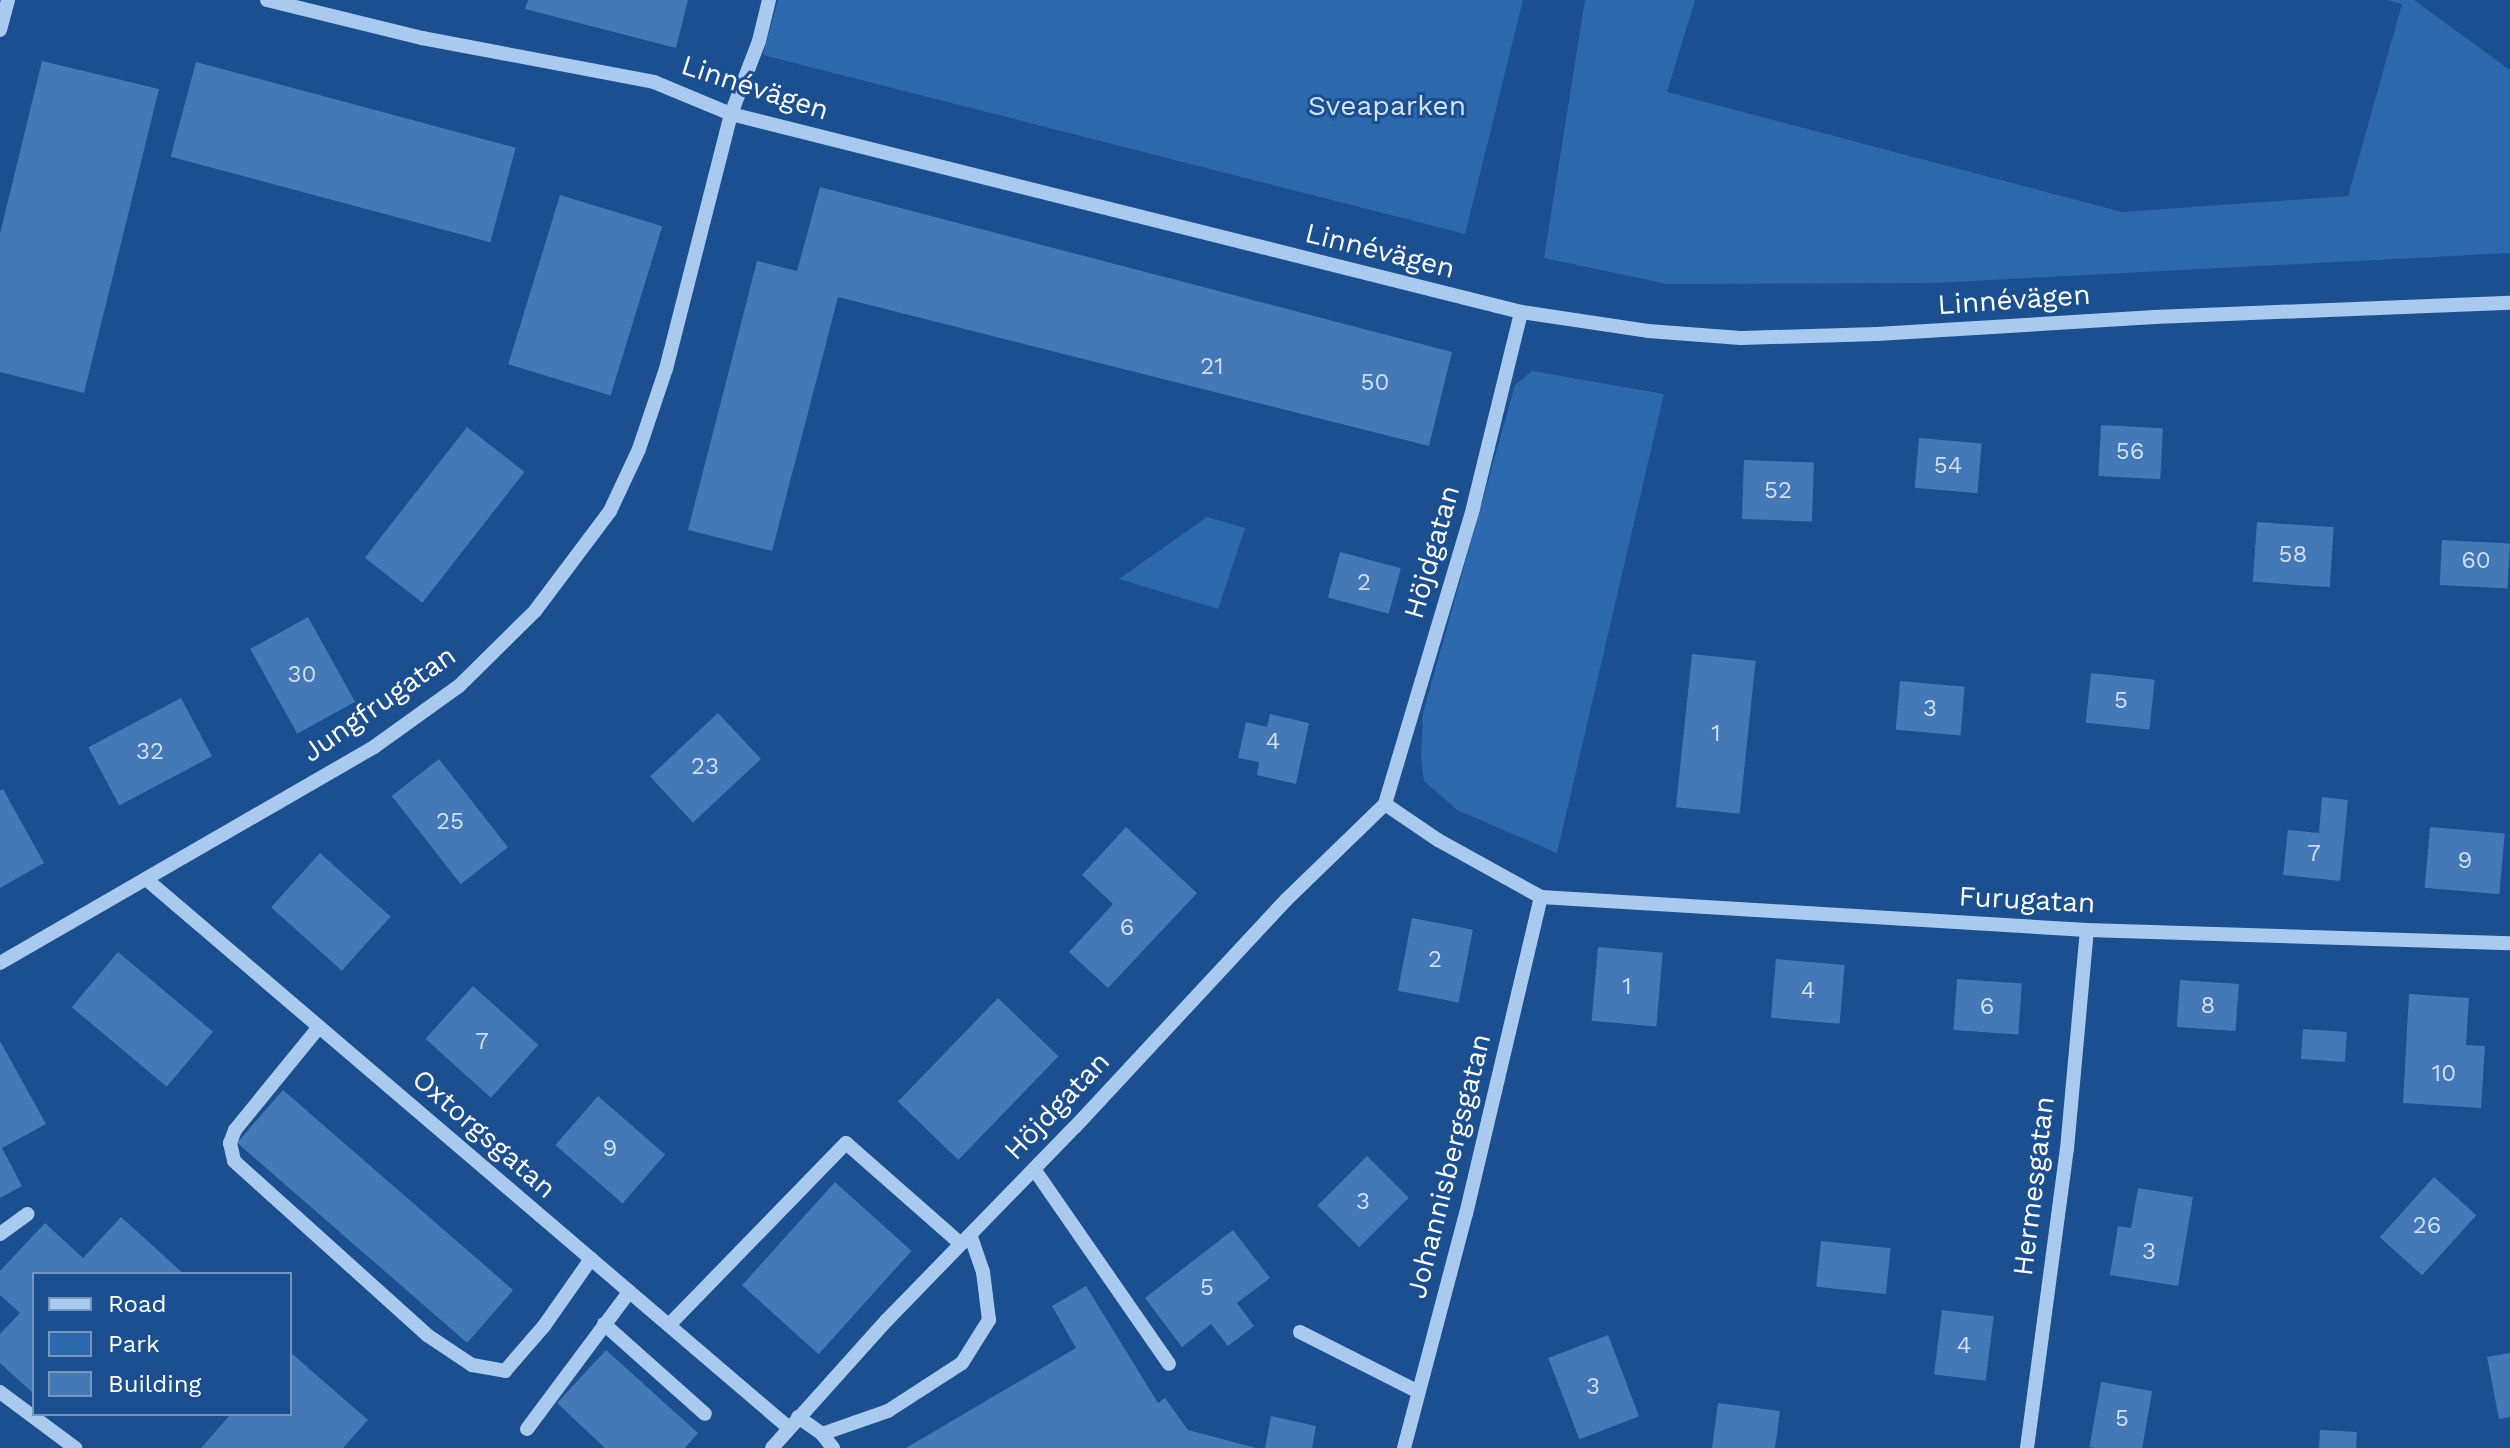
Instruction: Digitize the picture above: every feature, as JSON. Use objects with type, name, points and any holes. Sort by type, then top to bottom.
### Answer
[{"type":"street","points":[[0,30],[8,0]]},
{"type":"street","name":"Linnévägen","points":[[267,0],[422,38],[654,82],[731,114],[1521,312],[1648,331],[1741,338],[2510,303]]},
{"type":"street","name":"Jungfrugatan","points":[[0,963],[374,747],[459,686],[535,611],[610,511],[639,449],[666,369],[731,114],[759,41],[769,0]]},
{"type":"street","name":"Höjdgatan","points":[[772,1448],[1286,900],[1385,804],[1473,508],[1521,312]]},
{"type":"street","points":[[1385,804],[1438,840],[1541,897]]},
{"type":"street","name":"Oxtorgsgatan","points":[[146,879],[629,1292],[793,1423],[822,1434],[833,1448]]},
{"type":"street","name":"Furugatan","points":[[1541,897],[2087,930],[2510,943]]},
{"type":"street","name":"Johannisbergsgatan","points":[[1404,1448],[1466,1214],[1541,897]]},
{"type":"street","name":"Hermesgatan","points":[[2027,1448],[2067,1149],[2087,930]]},
{"type":"street","points":[[319,1027],[235,1130],[230,1143],[234,1161],[427,1335],[472,1365],[505,1371],[544,1326],[591,1259]]},
{"type":"street","points":[[669,1325],[846,1143],[965,1240],[983,1272],[989,1320],[962,1363],[888,1411],[822,1434]]},
{"type":"street","points":[[1034,1169],[1169,1364]]},
{"type":"street","points":[[0,1234],[28,1214]]},
{"type":"street","points":[[527,1429],[629,1292]]},
{"type":"street","points":[[604,1324],[705,1414]]},
{"type":"street","points":[[1300,1332],[1419,1392]]},
{"type":"street","points":[[0,1392],[32,1416]]},
{"type":"street","points":[[32,1416],[75,1448]]},
{"type":"green space","name":"Sveaparken","points":[[778,0],[1523,0],[1465,234],[763,55]]},
{"type":"green space","points":[[1585,0],[1695,0],[1667,92],[2122,212],[2348,196],[2402,4],[2387,0],[2414,0],[2510,70],[2510,253],[1933,283],[1667,284],[1544,258]]},
{"type":"green space","points":[[1532,371],[1664,394],[1557,853],[1457,810],[1424,781],[1421,759],[1423,713],[1515,385]]},
{"type":"green space","points":[[1207,517],[1245,528],[1218,609],[1119,579]]},
{"type":"building","points":[[528,0],[688,0],[676,48],[525,9]]},
{"type":"building","points":[[42,61],[159,89],[84,393],[0,372],[0,234]]},
{"type":"building","points":[[196,62],[516,148],[490,242],[171,157]]},
{"type":"building","points":[[820,187],[1452,352],[1429,446],[838,297],[772,551],[688,530],[757,261],[797,271]]},
{"type":"building","points":[[560,195],[662,226],[611,396],[508,364]]},
{"type":"building","points":[[2101,425],[2163,428],[2160,479],[2098,476]]},
{"type":"building","points":[[467,427],[525,472],[422,603],[365,558]]},
{"type":"building","points":[[1919,438],[1982,443],[1977,493],[1915,488]]},
{"type":"building","points":[[1744,460],[1814,462],[1812,521],[1742,519]]},
{"type":"building","points":[[2257,522],[2334,527],[2330,587],[2253,582]]},
{"type":"building","points":[[2442,540],[2510,544],[2508,588],[2440,585]]},
{"type":"building","points":[[1340,552],[1401,568],[1389,614],[1328,597]]},
{"type":"building","points":[[308,617],[355,702],[297,734],[250,649]]},
{"type":"building","points":[[1692,654],[1756,661],[1740,814],[1676,807]]},
{"type":"building","points":[[2091,673],[2155,680],[2149,729],[2086,723]]},
{"type":"building","points":[[1900,681],[1965,687],[1960,735],[1896,730]]},
{"type":"building","points":[[181,698],[212,756],[119,806],[88,747]]},
{"type":"building","points":[[718,713],[761,759],[693,823],[650,776]]},
{"type":"building","points":[[1270,714],[1309,723],[1296,784],[1257,775],[1259,762],[1238,758],[1246,722],[1267,727]]},
{"type":"building","points":[[439,759],[508,847],[461,884],[392,796]]},
{"type":"building","points":[[3,789],[44,863],[0,888],[0,791]]},
{"type":"building","points":[[2322,797],[2348,800],[2340,881],[2283,875],[2288,830],[2319,833]]},
{"type":"building","points":[[1126,827],[1197,893],[1108,988],[1069,952],[1113,904],[1082,875]]},
{"type":"building","points":[[2430,827],[2505,834],[2499,894],[2425,888]]},
{"type":"building","points":[[320,853],[391,917],[342,971],[271,907]]},
{"type":"building","points":[[1412,918],[1473,930],[1459,1002],[1398,991]]},
{"type":"building","points":[[1598,947],[1663,953],[1656,1026],[1592,1021]]},
{"type":"building","points":[[118,952],[213,1032],[167,1087],[72,1007]]},
{"type":"building","points":[[1776,959],[1845,965],[1840,1024],[1771,1018]]},
{"type":"building","points":[[1957,979],[2022,984],[2018,1034],[1953,1030]]},
{"type":"building","points":[[2180,980],[2239,984],[2236,1031],[2177,1027]]},
{"type":"building","points":[[473,986],[538,1045],[491,1098],[425,1039]]},
{"type":"building","points":[[2409,994],[2469,998],[2466,1045],[2485,1046],[2481,1108],[2403,1103]]},
{"type":"building","points":[[998,998],[1058,1056],[958,1160],[898,1102]]},
{"type":"building","points":[[2303,1029],[2347,1032],[2345,1062],[2301,1059]]},
{"type":"building","points":[[0,1041],[46,1124],[2,1148],[22,1186],[0,1198]]},
{"type":"building","points":[[283,1090],[513,1290],[467,1343],[237,1143]]},
{"type":"building","points":[[598,1096],[665,1154],[623,1203],[555,1145]]},
{"type":"building","points":[[1367,1156],[1409,1198],[1359,1247],[1318,1205]]},
{"type":"building","points":[[2434,1177],[2476,1215],[2422,1275],[2380,1237]]},
{"type":"building","points":[[835,1182],[912,1251],[819,1354],[742,1285]]},
{"type":"building","points":[[2138,1188],[2193,1197],[2178,1286],[2110,1275],[2118,1226],[2131,1228]]},
{"type":"building","points":[[121,1217],[182,1272],[32,1272],[32,1392],[0,1363],[0,1334],[20,1313],[0,1295],[0,1271],[45,1223],[83,1258]]},
{"type":"building","points":[[1233,1230],[1270,1278],[1237,1303],[1254,1326],[1228,1346],[1211,1324],[1182,1347],[1145,1298]]},
{"type":"building","points":[[1821,1241],[1891,1248],[1886,1294],[1816,1287]]},
{"type":"building","points":[[1086,1286],[1158,1403],[1165,1398],[1188,1430],[1256,1448],[906,1448],[1076,1348],[1052,1306]]},
{"type":"building","points":[[1942,1310],[1994,1316],[1986,1381],[1934,1375]]},
{"type":"building","points":[[1608,1335],[1639,1416],[1579,1439],[1548,1358]]},
{"type":"building","points":[[606,1350],[698,1433],[685,1448],[605,1448],[557,1403]]},
{"type":"building","points":[[2510,1353],[2510,1417],[2499,1419],[2487,1357]]},
{"type":"building","points":[[292,1354],[368,1420],[343,1448],[201,1448],[229,1416],[292,1416]]},
{"type":"building","points":[[2101,1382],[2152,1391],[2142,1448],[2090,1447]]},
{"type":"building","points":[[1718,1403],[1780,1411],[1775,1448],[1712,1448]]},
{"type":"building","points":[[1271,1416],[1316,1426],[1312,1448],[1265,1448]]},
{"type":"building","points":[[2320,1430],[2357,1432],[2356,1448],[2319,1448]]}]
